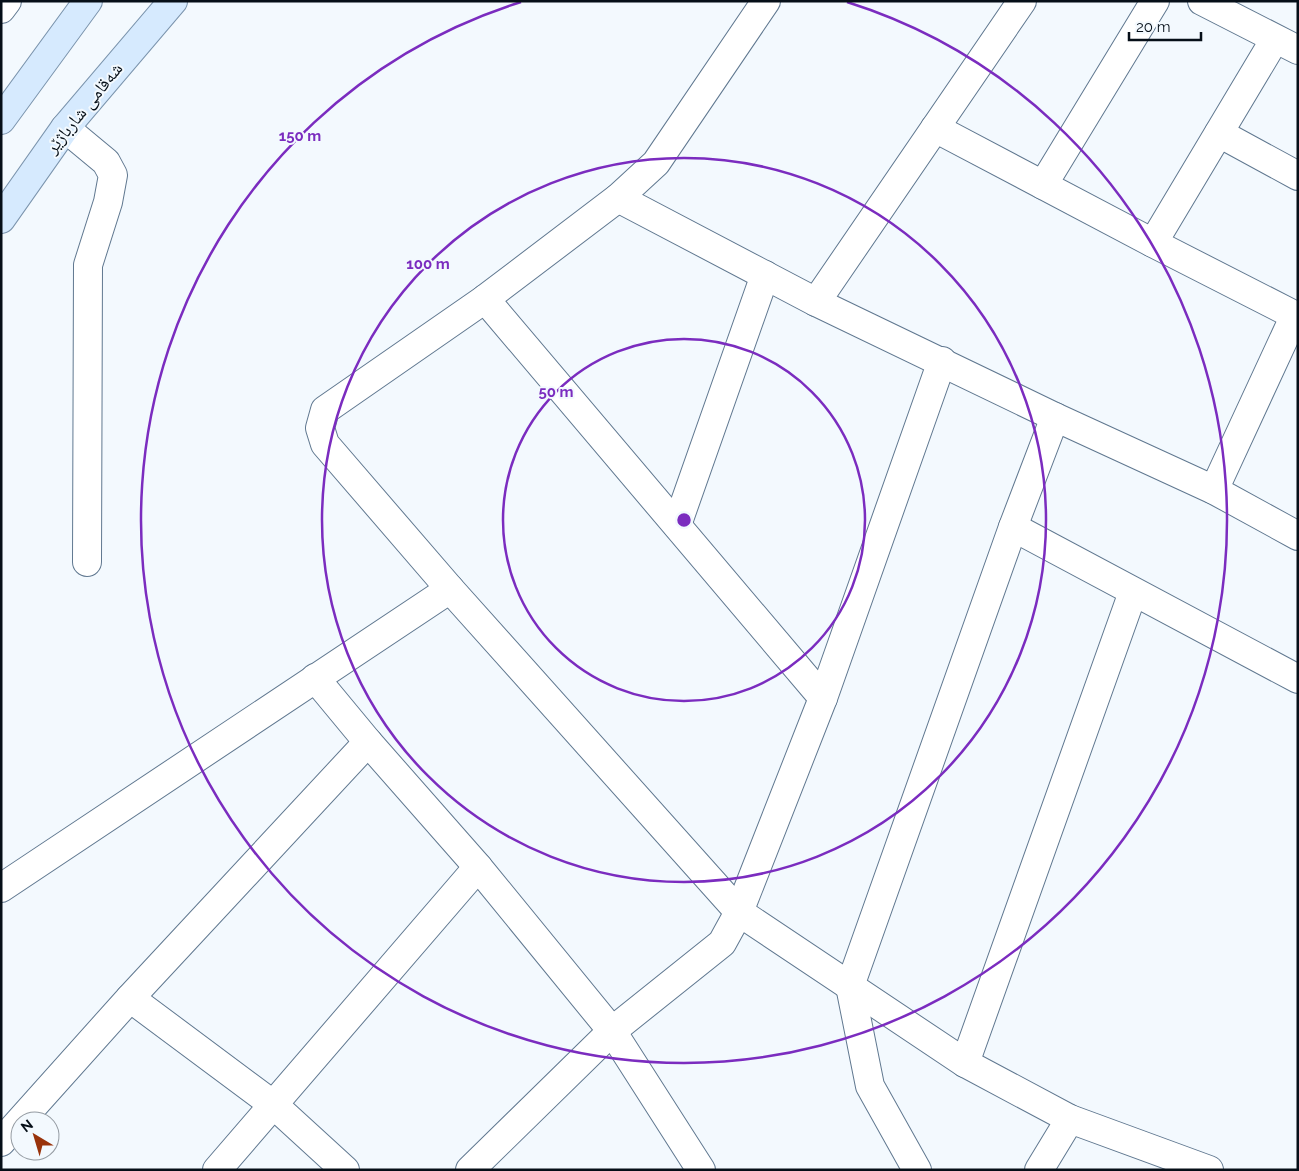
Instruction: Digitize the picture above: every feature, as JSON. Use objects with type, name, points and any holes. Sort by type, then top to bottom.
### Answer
[{"type":"main road","points":[[1,120],[88,1]]},
{"type":"main road","name":"شەقامی شارباژێر","points":[[1,219],[64,128],[173,1]]},
{"type":"street","points":[[1,9],[7,1]]},
{"type":"street","points":[[766,1],[656,163],[618,198],[485,299],[325,410],[320,428],[325,444],[450,589],[739,912],[965,1063],[1070,1119],[1209,1170]]},
{"type":"street","points":[[816,302],[1022,1]]},
{"type":"street","points":[[1043,185],[1155,1]]},
{"type":"street","points":[[1153,243],[1219,133],[1286,45],[1202,1]]},
{"type":"street","points":[[64,128],[106,162],[112,175],[108,202],[88,265],[87,562]]},
{"type":"street","points":[[935,128],[1153,243],[1297,316],[1214,490]]},
{"type":"street","points":[[1219,133],[1298,176]]},
{"type":"street","points":[[618,198],[816,302],[1055,417],[1214,490],[1298,536]]},
{"type":"street","points":[[677,525],[765,275]]},
{"type":"street","points":[[485,299],[823,698]]},
{"type":"street","points":[[470,1170],[612,1031],[722,943],[739,912],[823,698],[942,361]]},
{"type":"street","points":[[917,1170],[870,1086],[850,986],[1013,527],[1055,417]]},
{"type":"street","points":[[1013,527],[1298,679]]},
{"type":"street","points":[[1,888],[450,589]]},
{"type":"street","points":[[965,1063],[1133,592]]},
{"type":"street","points":[[315,678],[368,742],[478,867],[612,1031],[701,1170]]},
{"type":"street","points":[[1,1142],[130,998],[368,742]]},
{"type":"street","points":[[218,1170],[478,867]]},
{"type":"street","points":[[130,998],[274,1106],[345,1170]]},
{"type":"street","points":[[1039,1170],[1070,1119]]}]
